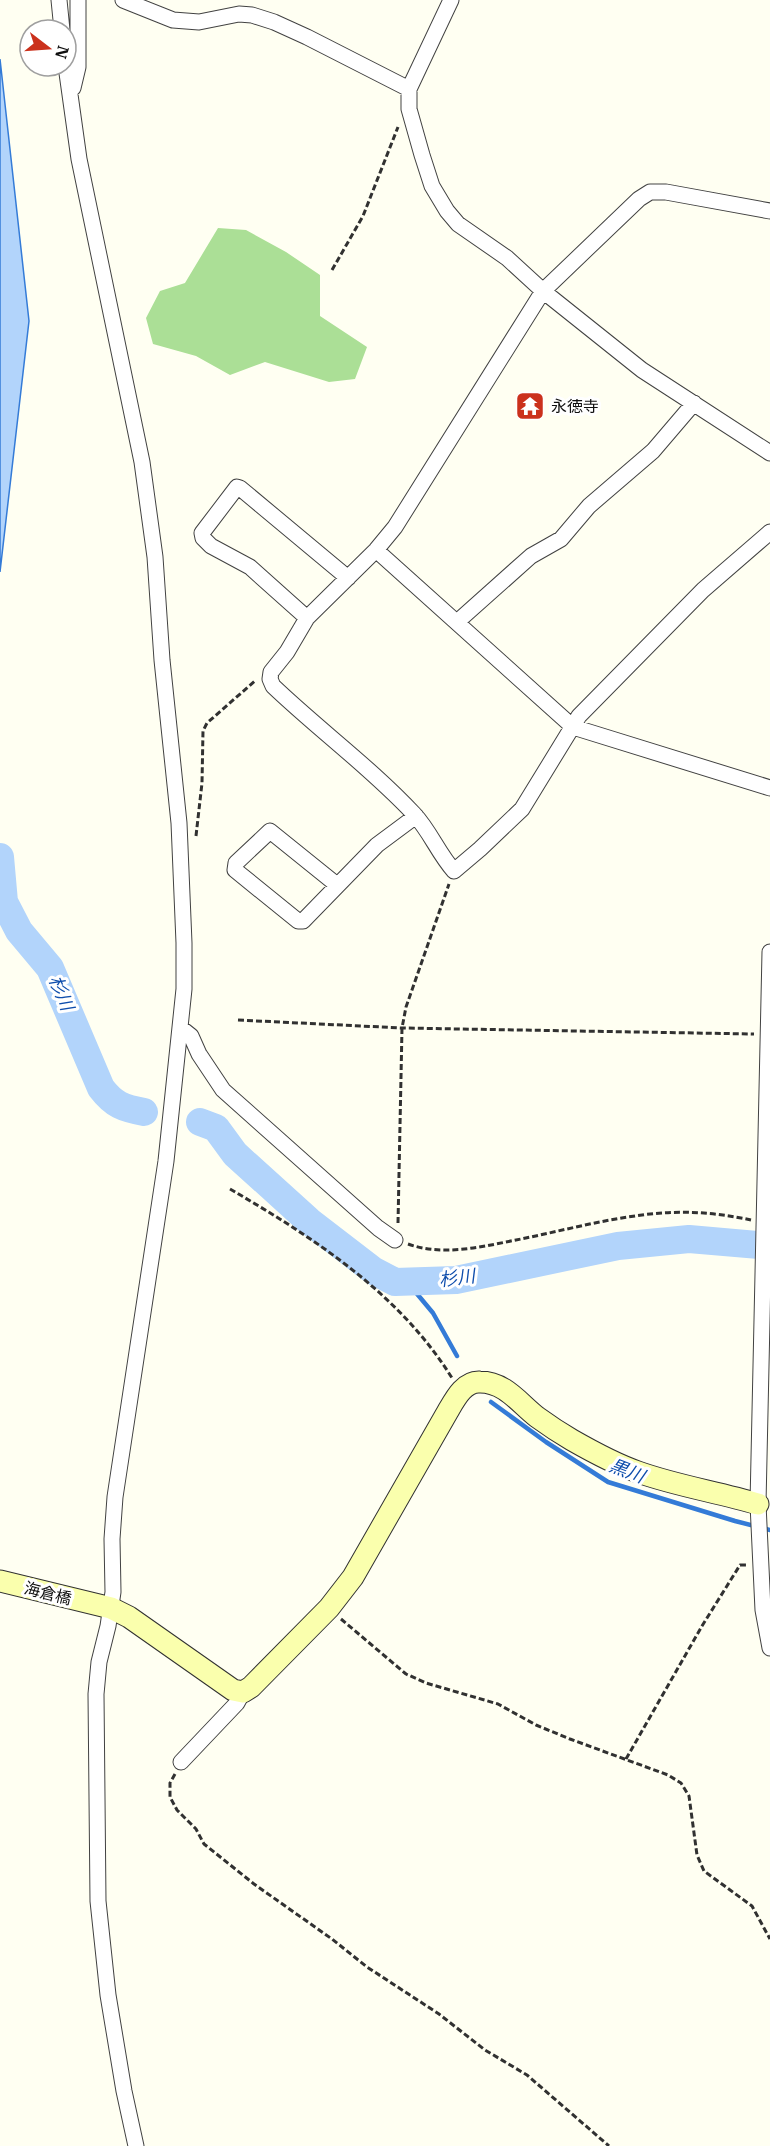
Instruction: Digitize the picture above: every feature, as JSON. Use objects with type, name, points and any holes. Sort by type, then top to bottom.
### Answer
[{"type":"street","points":[[59,0],[61,18]]},
{"type":"street","points":[[70,103],[78,67],[78,0]]},
{"type":"street","points":[[123,0],[173,20],[199,22],[239,14],[252,15],[307,37],[409,89]]},
{"type":"street","points":[[452,0],[409,89],[409,109],[432,186],[447,211],[458,224],[507,258],[543,291],[642,370],[770,453]]},
{"type":"street","points":[[67,78],[70,103],[111,317],[142,462],[155,557],[162,660],[179,823],[184,943],[184,989],[166,1161],[115,1497],[112,1539],[113,1592],[104,1606],[96,1694],[98,1901],[108,1995],[136,2146]]},
{"type":"street","points":[[770,211],[666,192],[650,192],[639,199],[543,291],[400,519],[376,550],[308,618],[287,652],[271,672],[270,679],[273,686],[315,726],[373,773],[416,816],[454,871],[522,808],[579,716],[666,626],[770,532]]},
{"type":"street","points":[[457,622],[531,556],[561,539],[589,506],[653,451],[693,404]]},
{"type":"street","points":[[308,618],[250,567],[211,546],[202,538],[202,533],[237,487],[348,578]]},
{"type":"street","points":[[376,550],[573,727],[770,788]]},
{"type":"street","points":[[337,885],[270,831],[236,863],[235,870],[298,921],[303,921],[376,845],[416,816]]},
{"type":"street","points":[[770,952],[762,1509],[759,1538],[763,1610],[770,1648]]},
{"type":"street","points":[[180,1028],[191,1036],[199,1054],[223,1090],[378,1228],[395,1240]]},
{"type":"street","points":[[182,1762],[237,1703],[243,1692],[328,1608],[353,1577],[403,1487],[460,1392],[468,1385],[478,1381],[498,1385],[538,1418],[609,1460],[658,1478],[762,1509]]},
{"type":"street","name":"海倉橋","points":[[0,1581],[104,1606],[129,1617],[233,1690],[243,1692]]},
{"type":"path","points":[[332,270],[363,216],[404,112],[409,109]]},
{"type":"path","points":[[196,841],[202,783],[203,731],[207,723],[252,683],[258,679],[270,679]]},
{"type":"path","points":[[454,871],[406,1007],[402,1028],[398,1223],[395,1240],[421,1249],[456,1250],[492,1245],[640,1215],[678,1211],[727,1215],[766,1226]]},
{"type":"path","points":[[238,1020],[402,1028],[768,1035]]},
{"type":"path","points":[[230,1190],[288,1223],[365,1278],[413,1327],[449,1373],[460,1392]]},
{"type":"path","points":[[626,1759],[702,1626],[740,1565],[760,1564]]},
{"type":"path","points":[[328,1608],[406,1674],[426,1683],[498,1704],[536,1725],[668,1775],[681,1783],[689,1796],[698,1855],[704,1871],[752,1906],[770,1939]]},
{"type":"path","points":[[182,1762],[170,1783],[170,1797],[177,1809],[196,1829],[204,1844],[254,1884],[332,1939],[367,1967],[439,2014],[485,2050],[527,2076],[609,2146]]},
{"type":"green space","points":[[218,228],[246,230],[286,252],[320,275],[320,316],[367,347],[355,379],[329,382],[265,362],[230,375],[196,356],[153,344],[146,318],[160,291],[185,283]]},
{"type":"water","points":[[0,59],[29,321],[0,572]]},
{"type":"waterway","name":"杉川","points":[[0,857],[4,902],[19,931],[50,968],[101,1088],[119,1105],[144,1112]]},
{"type":"waterway","name":"杉川","points":[[200,1122],[216,1128],[235,1154],[309,1221],[374,1271],[395,1282],[456,1280],[618,1246],[689,1239],[770,1246]]},
{"type":"waterway","name":"黒川","points":[[408,1283],[433,1313],[457,1356]]},
{"type":"waterway","name":"黒川","points":[[491,1402],[546,1442],[608,1482],[770,1530]]},
{"type":"place","name":"永徳寺","points":[[530,406]]}]
